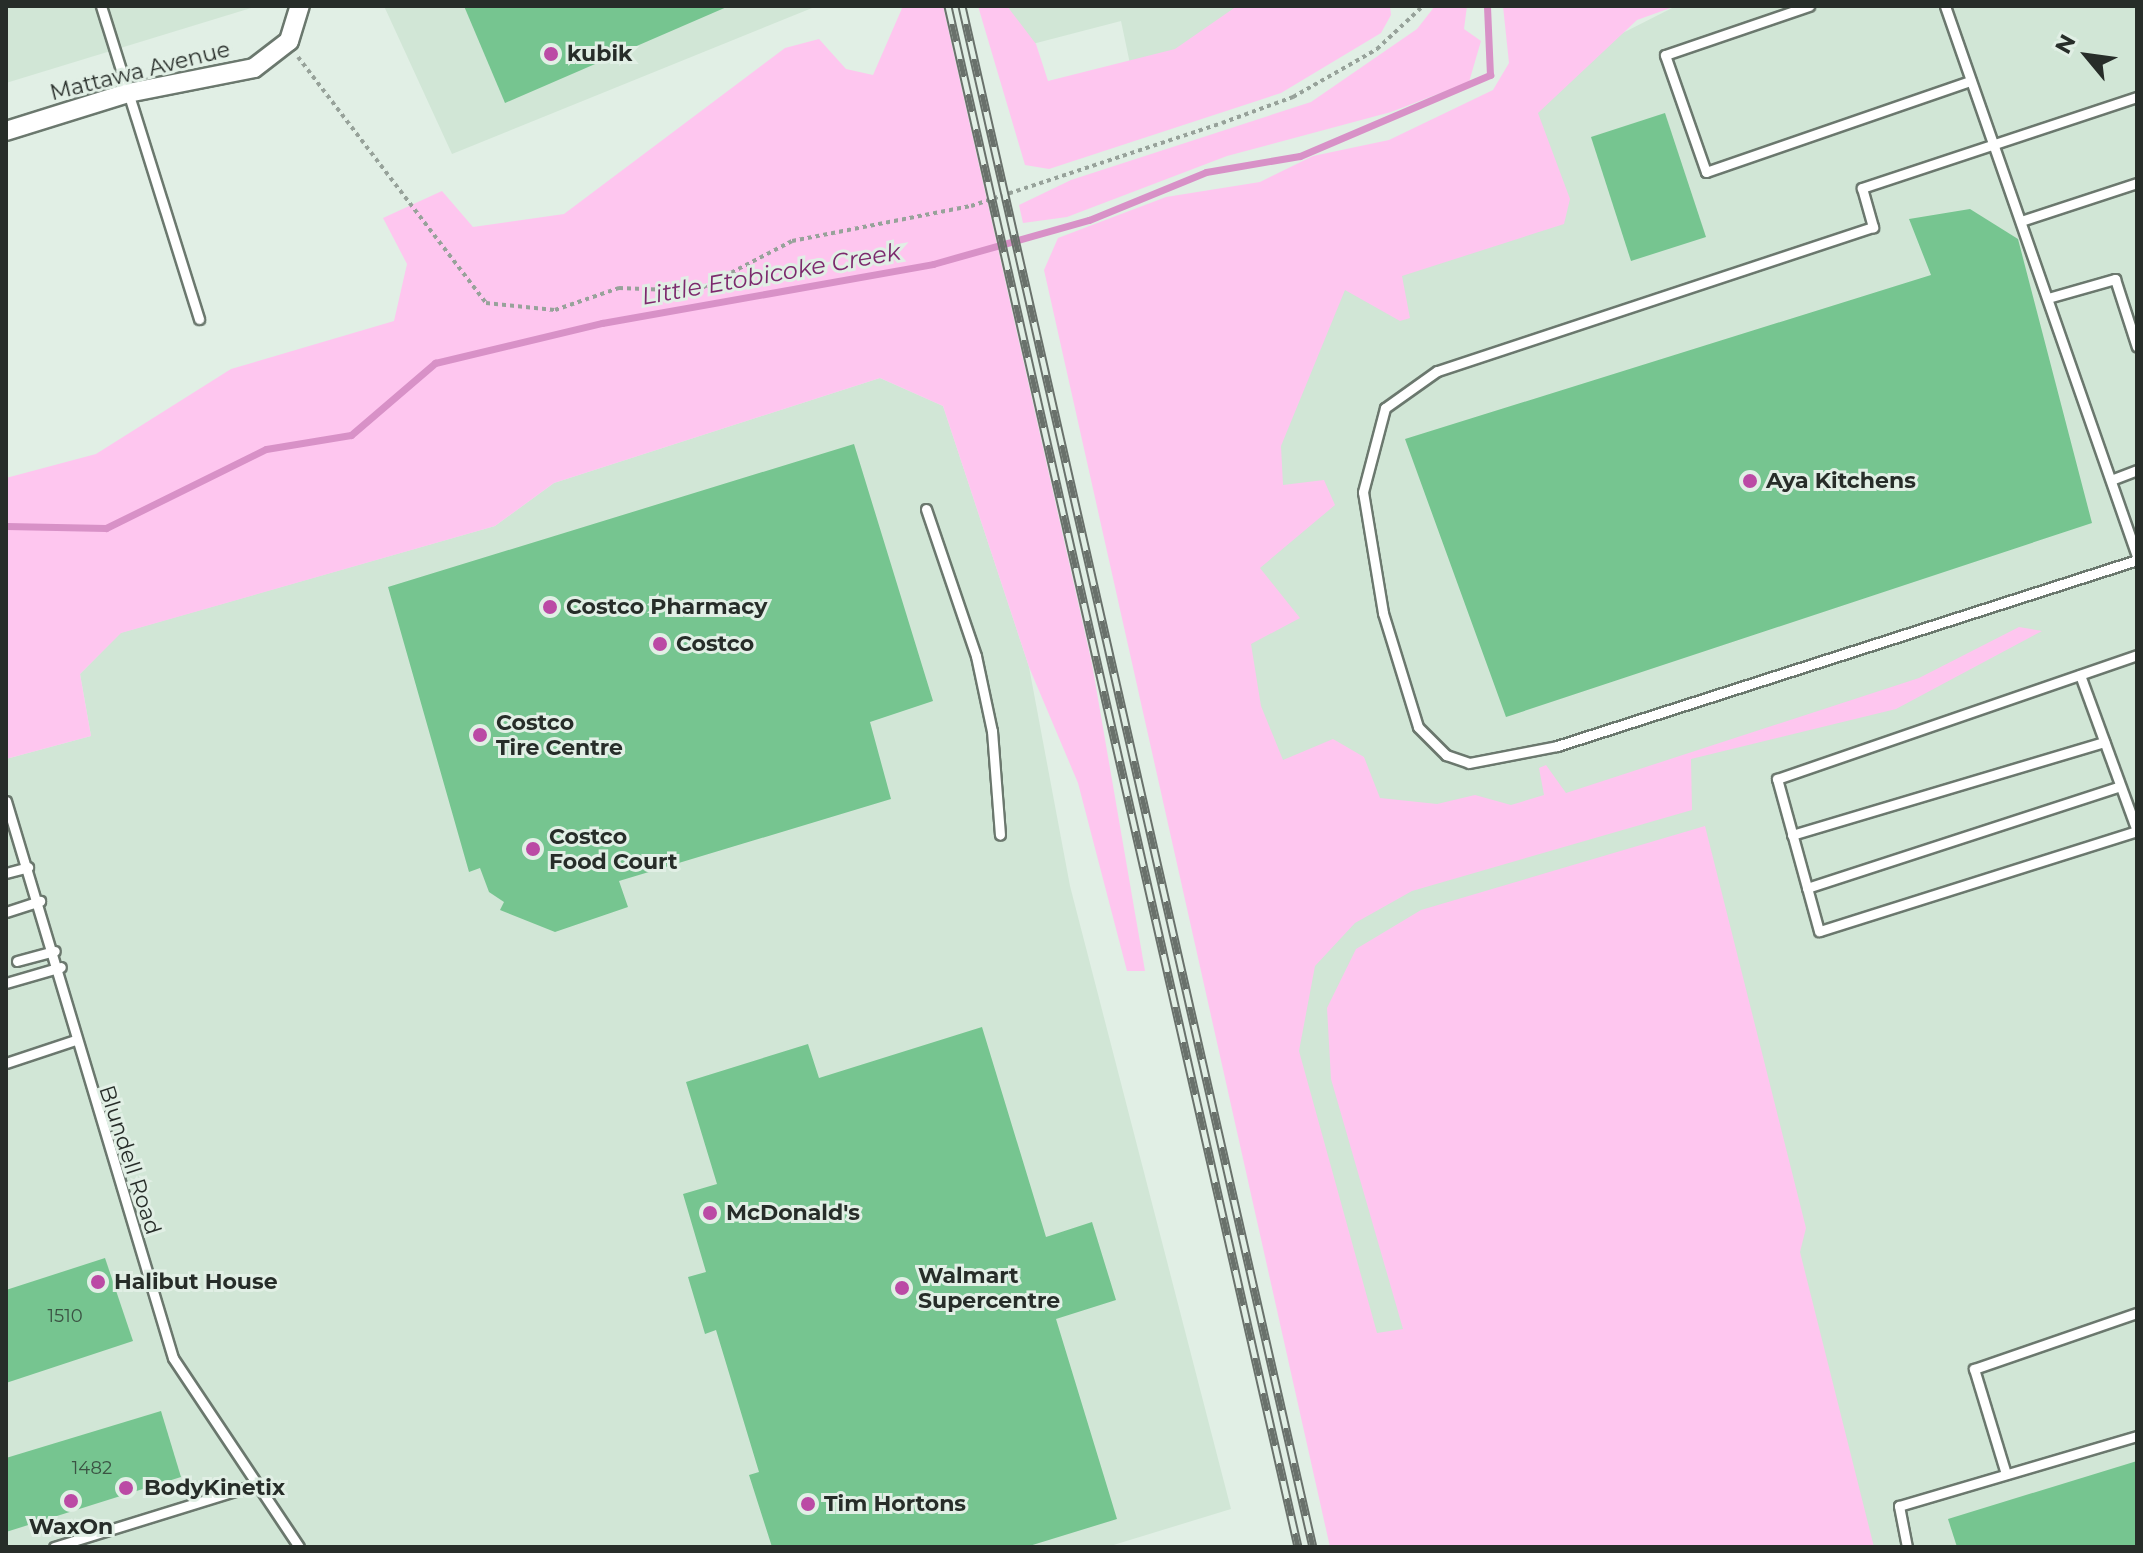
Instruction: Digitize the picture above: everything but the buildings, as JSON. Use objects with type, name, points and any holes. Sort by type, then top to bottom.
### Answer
[{"type":"street","points":[[289,41],[300,6]]},
{"type":"street","name":"Mattawa Avenue","points":[[6,131],[128,93],[254,68],[289,41]]},
{"type":"lane","points":[[101,6],[199,319]]},
{"type":"lane","points":[[1809,6],[1665,55],[1706,172],[1971,81]]},
{"type":"lane","points":[[1945,6],[1971,81],[1995,148],[2021,221],[2048,298],[2137,558],[1557,746],[1469,763],[1446,755],[1418,727],[1383,613],[1363,492],[1385,408],[1437,371],[1873,227],[1862,188],[1995,148],[2137,97]]},
{"type":"lane","points":[[2021,221],[2137,183]]},
{"type":"lane","points":[[2048,298],[2115,279],[2137,347]]},
{"type":"lane","points":[[2111,480],[2137,470]]},
{"type":"lane","points":[[926,509],[976,656],[992,731],[1000,835]]},
{"type":"lane","points":[[2080,675],[2137,831],[1819,931],[1777,779],[2137,655]]},
{"type":"lane","points":[[1792,835],[2104,742]]},
{"type":"lane","points":[[1807,888],[2120,786]]},
{"type":"lane","name":"Blundell Road","points":[[6,801],[61,967],[75,1040],[173,1358],[299,1547]]},
{"type":"lane","points":[[6,840],[18,836]]},
{"type":"lane","points":[[6,873],[28,867]]},
{"type":"lane","points":[[6,912],[40,901]]},
{"type":"lane","points":[[17,961],[55,951]]},
{"type":"lane","points":[[6,983],[61,967]]},
{"type":"lane","points":[[6,1063],[75,1040]]},
{"type":"lane","points":[[2006,1474],[1974,1369],[2137,1313]]},
{"type":"lane","points":[[1907,1547],[1899,1506],[2137,1436]]},
{"type":"lane","points":[[54,1547],[258,1484]]},
{"type":"path","points":[[289,41],[314,87],[486,303],[555,310],[619,288],[696,291],[792,241],[971,206],[1222,123],[1293,97],[1377,49],[1423,6]]},
{"type":"shaded area","points":[[6,6],[258,6],[6,83]]},
{"type":"shaded area","points":[[384,6],[817,6],[452,154]]},
{"type":"shaded area","points":[[903,6],[943,6],[1092,664],[1145,971],[1127,971],[1078,783],[1029,667],[943,406],[880,378],[554,483],[495,526],[121,633],[80,674],[91,736],[6,759],[6,478],[96,454],[231,369],[394,321],[407,264],[383,218],[442,191],[473,227],[564,214],[785,48],[819,39],[846,69],[873,75]]},
{"type":"shaded area","points":[[978,6],[1007,6],[1036,44],[1048,81],[1175,49],[1237,6],[1390,6],[1391,15],[1381,33],[1281,93],[1049,169],[1025,165]]},
{"type":"shaded area","points":[[982,6],[1284,6],[1138,102],[1121,21],[1021,47]]},
{"type":"shaded area","points":[[1435,6],[1467,6],[1464,29],[1481,41],[1469,82],[1391,112],[1227,156],[1067,217],[1023,223],[1019,205],[1071,180],[1311,102],[1417,29]]},
{"type":"shaded area","points":[[1503,6],[1676,6],[1637,20],[1538,113],[1570,199],[1564,224],[1402,276],[1410,318],[1400,321],[1345,290],[1281,446],[1283,485],[1324,480],[1335,505],[1260,568],[1300,618],[1251,644],[1261,706],[1283,760],[1333,739],[1364,757],[1380,798],[1437,804],[1475,795],[1511,805],[1544,795],[1539,768],[1546,765],[1566,793],[1919,678],[2019,627],[2042,631],[1896,709],[1691,759],[1692,810],[1412,891],[1355,923],[1315,966],[1299,1051],[1377,1333],[1403,1329],[1331,1079],[1327,1008],[1356,949],[1421,910],[1705,826],[1806,1228],[1800,1252],[1874,1547],[1330,1547],[1044,270],[1058,238],[1166,197],[1260,182],[1313,156],[1389,140],[1493,90],[1509,63]]},
{"type":"shaded area","points":[[1676,6],[2137,6],[2137,1547],[1352,1547],[1092,302]]},
{"type":"shaded area","points":[[880,378],[943,406],[1029,667],[1070,886],[1231,1509],[1107,1547],[6,1547],[6,759],[91,736],[80,674],[120,633],[495,526],[554,483]]},
{"type":"waterway","name":"Little Etobicoke Creek","points":[[6,526],[106,528],[266,449],[351,435],[435,363],[602,323],[933,264],[1089,220],[1206,172],[1300,156],[1490,75],[1487,6]]},
{"type":"railway","points":[[948,6],[1298,1547]]},
{"type":"railway","points":[[962,6],[1313,1547]]},
{"type":"place","name":"kubik","points":[[551,54]]},
{"type":"place","name":"Aya Kitchens","points":[[1750,481]]},
{"type":"place","name":"Costco Pharmacy","points":[[550,607]]},
{"type":"place","name":"Costco","points":[[660,644]]},
{"type":"place","name":"Costco Tire Centre","points":[[480,735]]},
{"type":"place","name":"Costco Food Court","points":[[533,849]]},
{"type":"place","name":"McDonald's","points":[[710,1213]]},
{"type":"place","name":"Halibut House","points":[[98,1282]]},
{"type":"place","name":"Walmart Supercentre","points":[[902,1288]]},
{"type":"place","name":"BodyKinetix","points":[[126,1488]]},
{"type":"place","name":"WaxOn","points":[[71,1501]]},
{"type":"place","name":"Tim Hortons","points":[[808,1504]]}]
